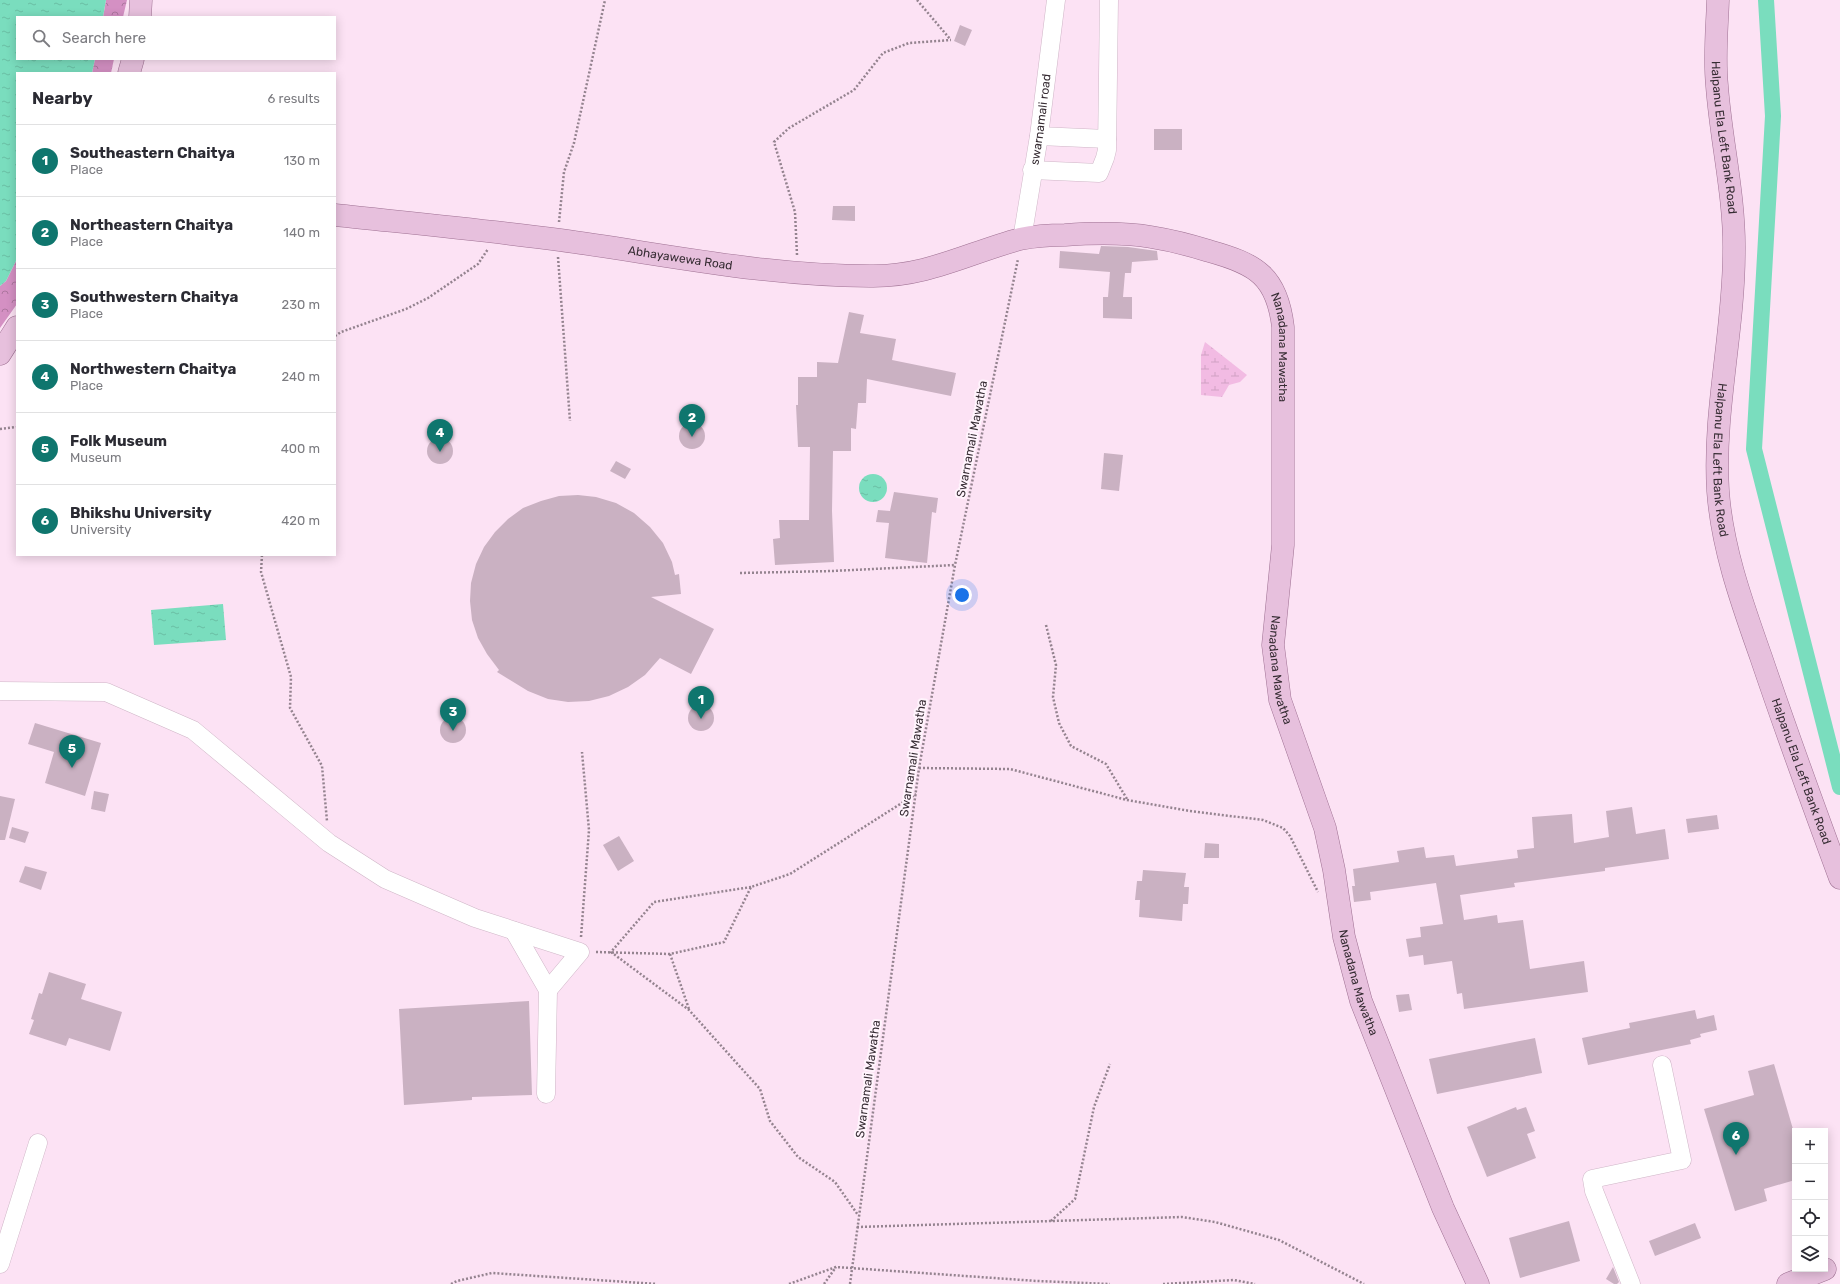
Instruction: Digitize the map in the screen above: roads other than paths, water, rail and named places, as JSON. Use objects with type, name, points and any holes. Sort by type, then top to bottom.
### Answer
[{"type":"main road","points":[[140,16],[141,0]]},
{"type":"main road","name":"Halpanu Ela Left Bank Road","points":[[1718,0],[1716,85],[1732,219],[1734,252],[1718,436],[1720,514],[1732,568],[1742,603],[1791,746],[1840,878]]},
{"type":"main road","points":[[129,72],[133,60]]},
{"type":"main road","name":"Abhayawewa Road","points":[[336,215],[558,240],[797,273],[873,276],[897,274],[943,266],[1022,239]]},
{"type":"main road","name":"Nanadana Mawatha","points":[[1022,239],[1046,236],[1119,233],[1180,242],[1230,257],[1250,266],[1262,274],[1276,295],[1280,309],[1282,327],[1284,505],[1273,645],[1280,700],[1325,828],[1334,870],[1344,937],[1361,1001],[1443,1208],[1478,1284]]},
{"type":"main road","points":[[0,354],[16,329]]},
{"type":"main road","points":[[1828,1268],[1840,1263]]},
{"type":"main road","points":[[1788,1284],[1818,1272]]},
{"type":"street","name":"swarnamali road","points":[[1022,239],[1032,170],[1039,136],[1056,0]]},
{"type":"street","points":[[1032,170],[1099,173],[1106,158],[1109,0]]},
{"type":"street","points":[[1039,136],[1107,140]]},
{"type":"street","points":[[0,691],[106,692],[193,730],[329,843],[385,879],[475,918],[580,952],[548,990]]},
{"type":"street","points":[[514,931],[548,990],[546,1094]]},
{"type":"street","points":[[1631,1284],[1594,1191],[1592,1179],[1682,1160],[1662,1066]]},
{"type":"street","points":[[0,1264],[38,1143]]},
{"type":"water","points":[[0,0],[106,0],[103,16],[16,16],[16,60],[95,60],[92,72],[16,72],[16,261],[6,281],[0,286]]},
{"type":"water","points":[[873,474],[883,478],[887,488],[883,498],[873,502],[863,498],[859,488],[863,478]]},
{"type":"water","points":[[223,604],[226,640],[154,645],[151,610]]},
{"type":"waterway","points":[[1766,0],[1773,116],[1754,449],[1840,787]]},
{"type":"place","name":"Northeastern Chaitya","points":[[692,437]]},
{"type":"place","name":"Northwestern Chaitya","points":[[440,452]]},
{"type":"place","name":"Southeastern Chaitya","points":[[701,719]]},
{"type":"place","name":"Southwestern Chaitya","points":[[453,731]]},
{"type":"place","name":"Folk Museum","points":[[72,768]]},
{"type":"place","name":"Bhikshu University","points":[[1736,1155]]}]
